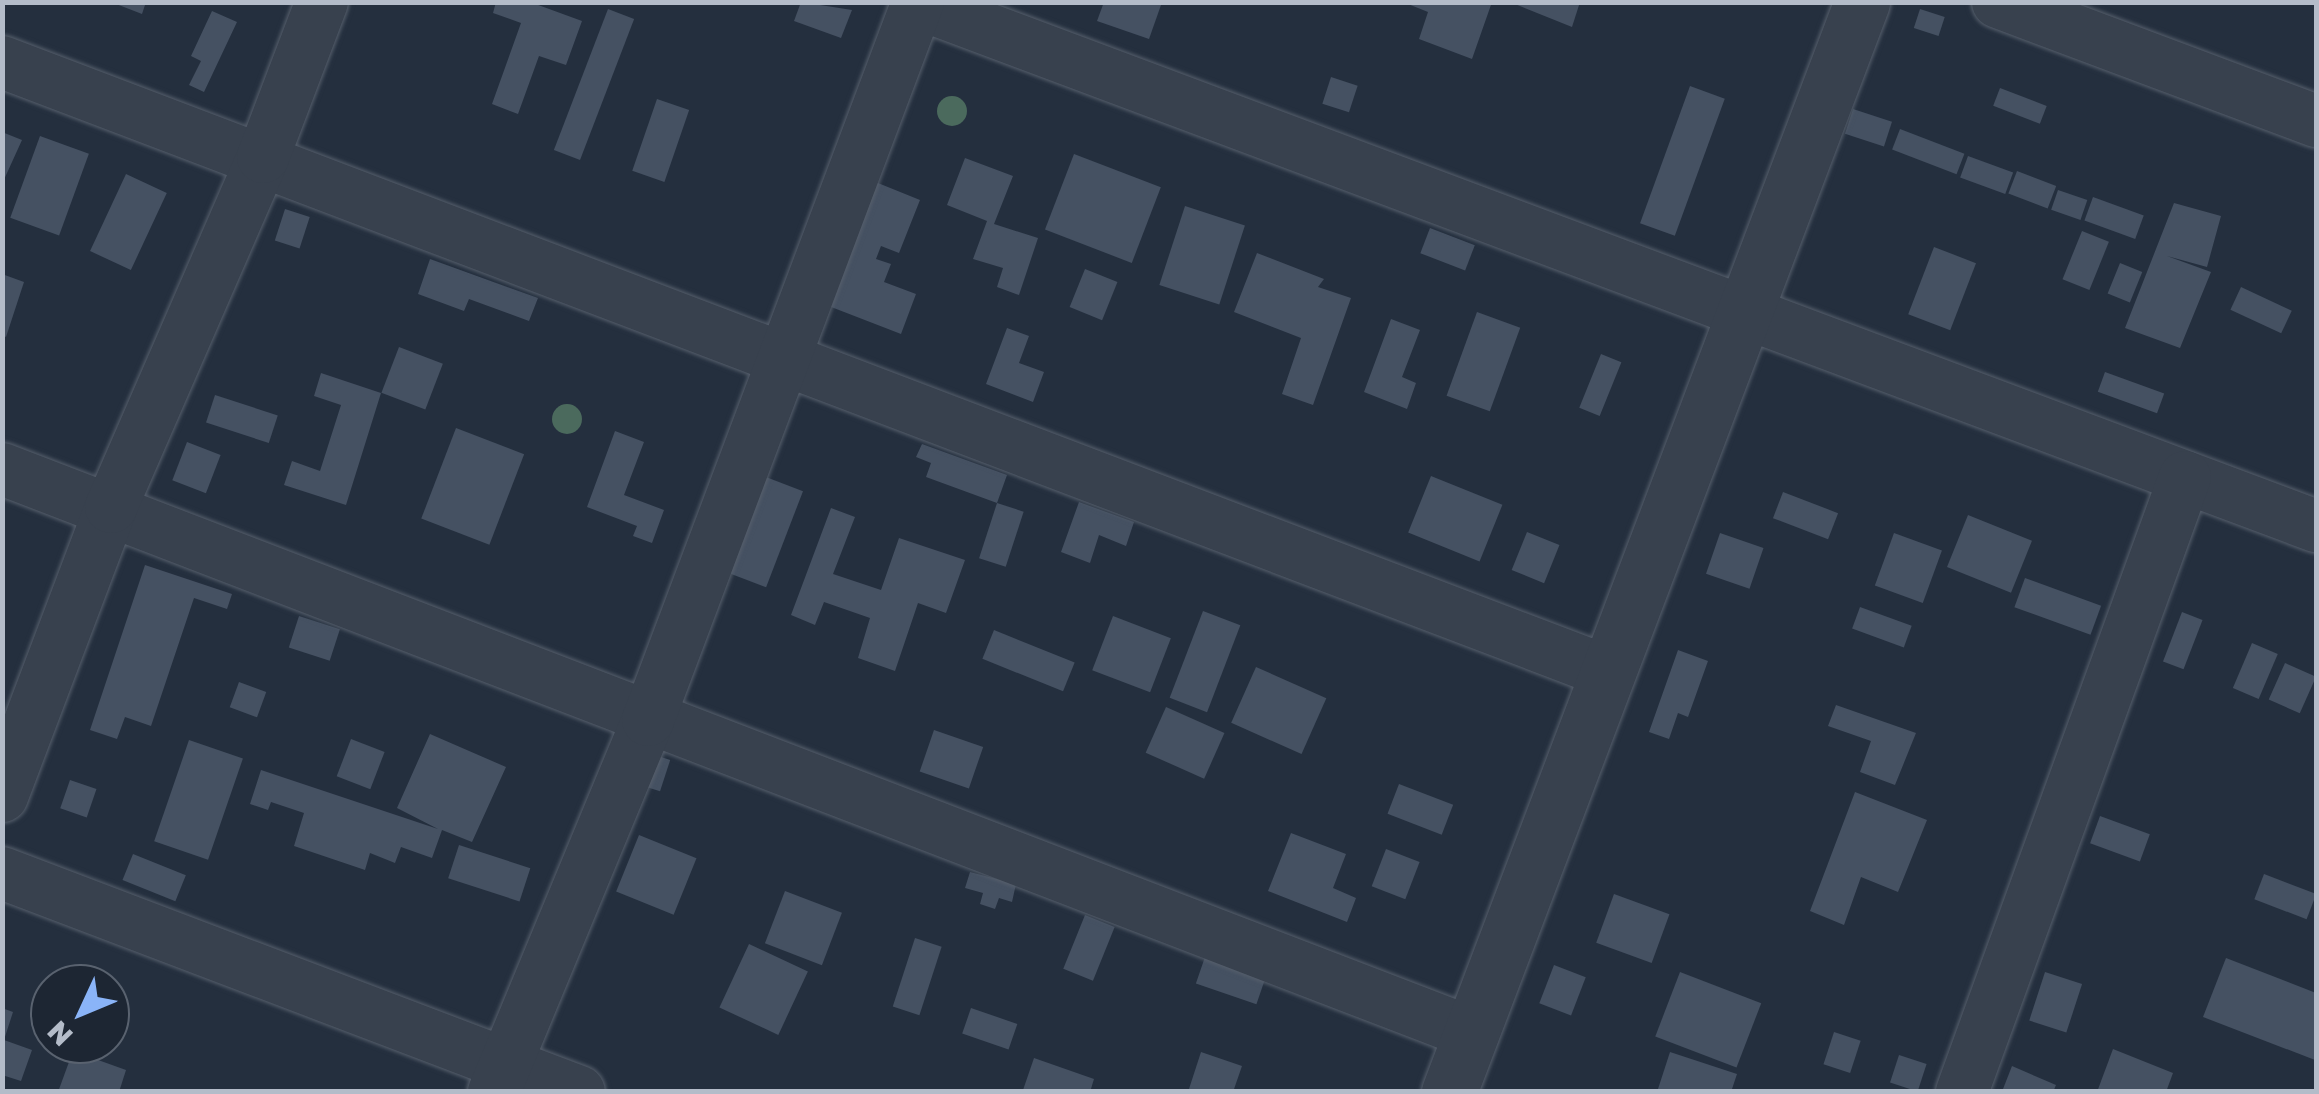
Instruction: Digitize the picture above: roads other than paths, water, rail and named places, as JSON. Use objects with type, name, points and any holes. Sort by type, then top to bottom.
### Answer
[{"type":"street","points":[[2,796],[111,507],[263,157],[322,2]]},
{"type":"street","points":[[1449,1092],[1862,2]]},
{"type":"street","points":[[1998,2],[2316,122]]},
{"type":"street","points":[[499,1077],[648,720],[917,3],[2316,526]]},
{"type":"street","points":[[2,62],[263,157],[783,362],[1608,672]]},
{"type":"street","points":[[2,468],[111,507],[648,720],[1470,1032]]},
{"type":"street","points":[[1962,1092],[2185,476]]},
{"type":"street","points":[[2,872],[499,1077],[579,1092]]}]
